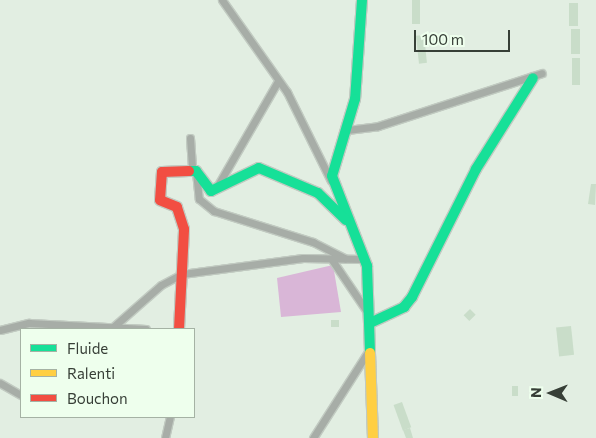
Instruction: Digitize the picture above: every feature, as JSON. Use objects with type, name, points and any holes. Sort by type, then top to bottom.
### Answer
[{"type":"street","points":[[222,0],[278,81],[334,188],[352,226],[364,259],[370,319],[373,438]]},
{"type":"street","points":[[334,188],[333,168],[347,130],[360,69],[362,0]]},
{"type":"street","points":[[347,130],[378,126],[537,76]]},
{"type":"street","points":[[370,319],[404,307],[412,297],[476,169],[537,76]]},
{"type":"street","points":[[215,189],[249,138],[278,81]]},
{"type":"street","points":[[190,138],[199,199],[214,211],[313,242],[348,259]]},
{"type":"street","points":[[194,171],[207,191],[259,168],[318,193],[352,226]]},
{"type":"street","points":[[179,328],[183,223],[174,204],[160,200],[162,174],[194,171]]},
{"type":"street","points":[[0,330],[29,323],[112,328],[161,285],[182,274],[303,258],[332,260],[364,259]]},
{"type":"street","points":[[332,260],[370,319]]},
{"type":"street","points":[[313,438],[370,347]]},
{"type":"street","points":[[0,383],[20,394]]},
{"type":"street","points":[[166,438],[170,418]]},
{"type":"shaded area","points":[[333,265],[341,312],[281,317],[277,278]]},
{"type":"building","points":[[412,0],[420,0],[420,24],[412,24]]},
{"type":"building","points":[[569,3],[578,3],[578,26],[569,26]]},
{"type":"building","points":[[571,29],[580,29],[580,54],[571,54]]},
{"type":"building","points":[[424,35],[427,63],[419,64],[416,36]]},
{"type":"building","points":[[572,58],[580,58],[580,85],[572,85]]},
{"type":"building","points":[[591,184],[596,184],[595,205],[588,204]]},
{"type":"building","points":[[470,309],[476,315],[469,321],[464,315]]},
{"type":"building","points":[[331,320],[339,320],[339,327],[331,327]]},
{"type":"building","points":[[571,326],[574,355],[559,356],[556,328]]},
{"type":"building","points":[[512,386],[518,386],[518,396],[512,396]]},
{"type":"building","points":[[402,402],[411,427],[403,430],[394,405]]},
{"type":"building","points":[[410,428],[413,438],[406,438],[403,430]]},
{"type":"traffic: fast","points":[[362,0],[355,99],[332,176],[367,266],[370,353]]},
{"type":"traffic: fast","points":[[370,323],[404,307],[412,297],[476,169],[533,78]]},
{"type":"traffic: fast","points":[[189,171],[196,171],[211,191],[259,168],[318,193],[346,220]]},
{"type":"traffic: slow","points":[[370,353],[373,438]]},
{"type":"traffic: jam","points":[[179,328],[184,229],[177,207],[160,200],[162,172],[189,171]]}]
